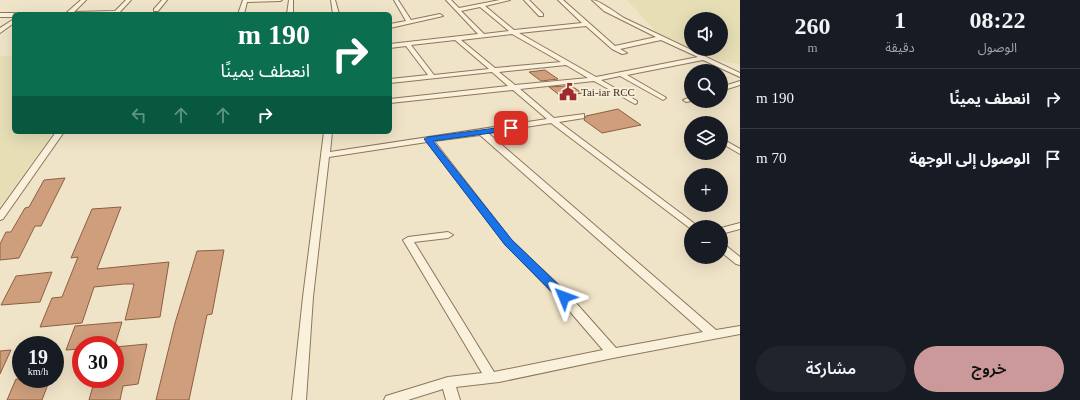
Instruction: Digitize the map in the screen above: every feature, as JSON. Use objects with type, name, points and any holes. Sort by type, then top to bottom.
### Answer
[{"type":"street","points":[[70,12],[84,0]]},
{"type":"street","points":[[118,12],[129,0]]},
{"type":"street","points":[[156,10],[165,0]]},
{"type":"street","points":[[242,12],[245,0],[280,0]]},
{"type":"street","points":[[290,12],[291,0]]},
{"type":"street","points":[[333,0],[336,12]]},
{"type":"street","points":[[396,0],[409,22]]},
{"type":"street","points":[[448,0],[482,35]]},
{"type":"street","points":[[457,10],[508,0]]},
{"type":"street","points":[[526,0],[541,15]]},
{"type":"street","points":[[560,0],[614,48],[624,53]]},
{"type":"street","points":[[594,0],[617,16],[716,64]]},
{"type":"street","points":[[482,6],[513,32],[635,102]]},
{"type":"street","points":[[0,15],[12,15]]},
{"type":"street","points":[[392,26],[440,16]]},
{"type":"street","points":[[0,31],[12,22]]},
{"type":"street","points":[[392,46],[586,24]]},
{"type":"street","points":[[456,38],[553,121],[685,220]]},
{"type":"street","points":[[614,48],[660,38]]},
{"type":"street","points":[[407,44],[433,77]]},
{"type":"street","points":[[392,101],[594,79],[703,58]]},
{"type":"street","points":[[392,81],[567,63]]},
{"type":"street","points":[[728,67],[740,67]]},
{"type":"street","points":[[728,70],[740,75]]},
{"type":"street","points":[[621,74],[663,98]]},
{"type":"street","points":[[728,87],[740,83]]},
{"type":"street","points":[[325,155],[581,116]]},
{"type":"street","points":[[482,132],[713,334]]},
{"type":"street","points":[[0,217],[59,134]]},
{"type":"street","points":[[299,400],[308,297],[328,134]]},
{"type":"street","points":[[428,139],[508,242],[564,297],[613,353]]},
{"type":"street","points":[[728,144],[740,152]]},
{"type":"street","points":[[728,229],[740,226]]},
{"type":"street","points":[[448,234],[408,240],[491,378]]},
{"type":"street","points":[[728,253],[740,262]]},
{"type":"street","points":[[391,400],[448,382],[491,378],[613,353],[740,330]]},
{"type":"street","points":[[448,382],[453,400]]},
{"type":"shaded area","points":[[627,0],[740,0],[740,64],[727,63],[710,56],[728,56],[728,12],[684,12],[684,45],[658,34]]},
{"type":"shaded area","points":[[0,56],[12,56],[12,134],[53,134],[0,206]]},
{"type":"building","points":[[545,70],[558,79],[541,81],[529,72]]},
{"type":"building","name":"Tai-iar RCC","points":[[566,86],[569,88],[573,87],[582,93],[562,97],[549,87]]},
{"type":"building","points":[[618,109],[641,125],[602,133],[584,120],[586,116]]},
{"type":"building","points":[[65,178],[41,226],[35,226],[19,258],[0,260],[0,244],[6,232],[11,232],[25,208],[29,207],[44,180]]},
{"type":"building","points":[[121,207],[97,269],[169,262],[160,317],[125,320],[134,284],[124,284],[94,287],[82,323],[40,327],[52,298],[62,297],[78,257],[71,258],[92,209]]},
{"type":"building","points":[[224,250],[212,314],[207,315],[189,400],[156,400],[175,323],[197,251]]},
{"type":"building","points":[[52,272],[40,302],[1,305],[16,276]]},
{"type":"building","points":[[122,322],[118,336],[72,336],[72,350],[66,350],[75,326]]},
{"type":"building","points":[[147,344],[138,384],[124,386],[124,346]]},
{"type":"building","points":[[11,350],[0,374],[0,351]]},
{"type":"building","points":[[12,388],[47,388],[42,400],[7,400]]},
{"type":"building","points":[[92,388],[123,388],[120,400],[89,400]]},
{"type":"place","name":"Tai-iar RCC","points":[[568,92]]},
{"type":"route","points":[[511,128],[428,139],[508,242],[564,297]]}]
